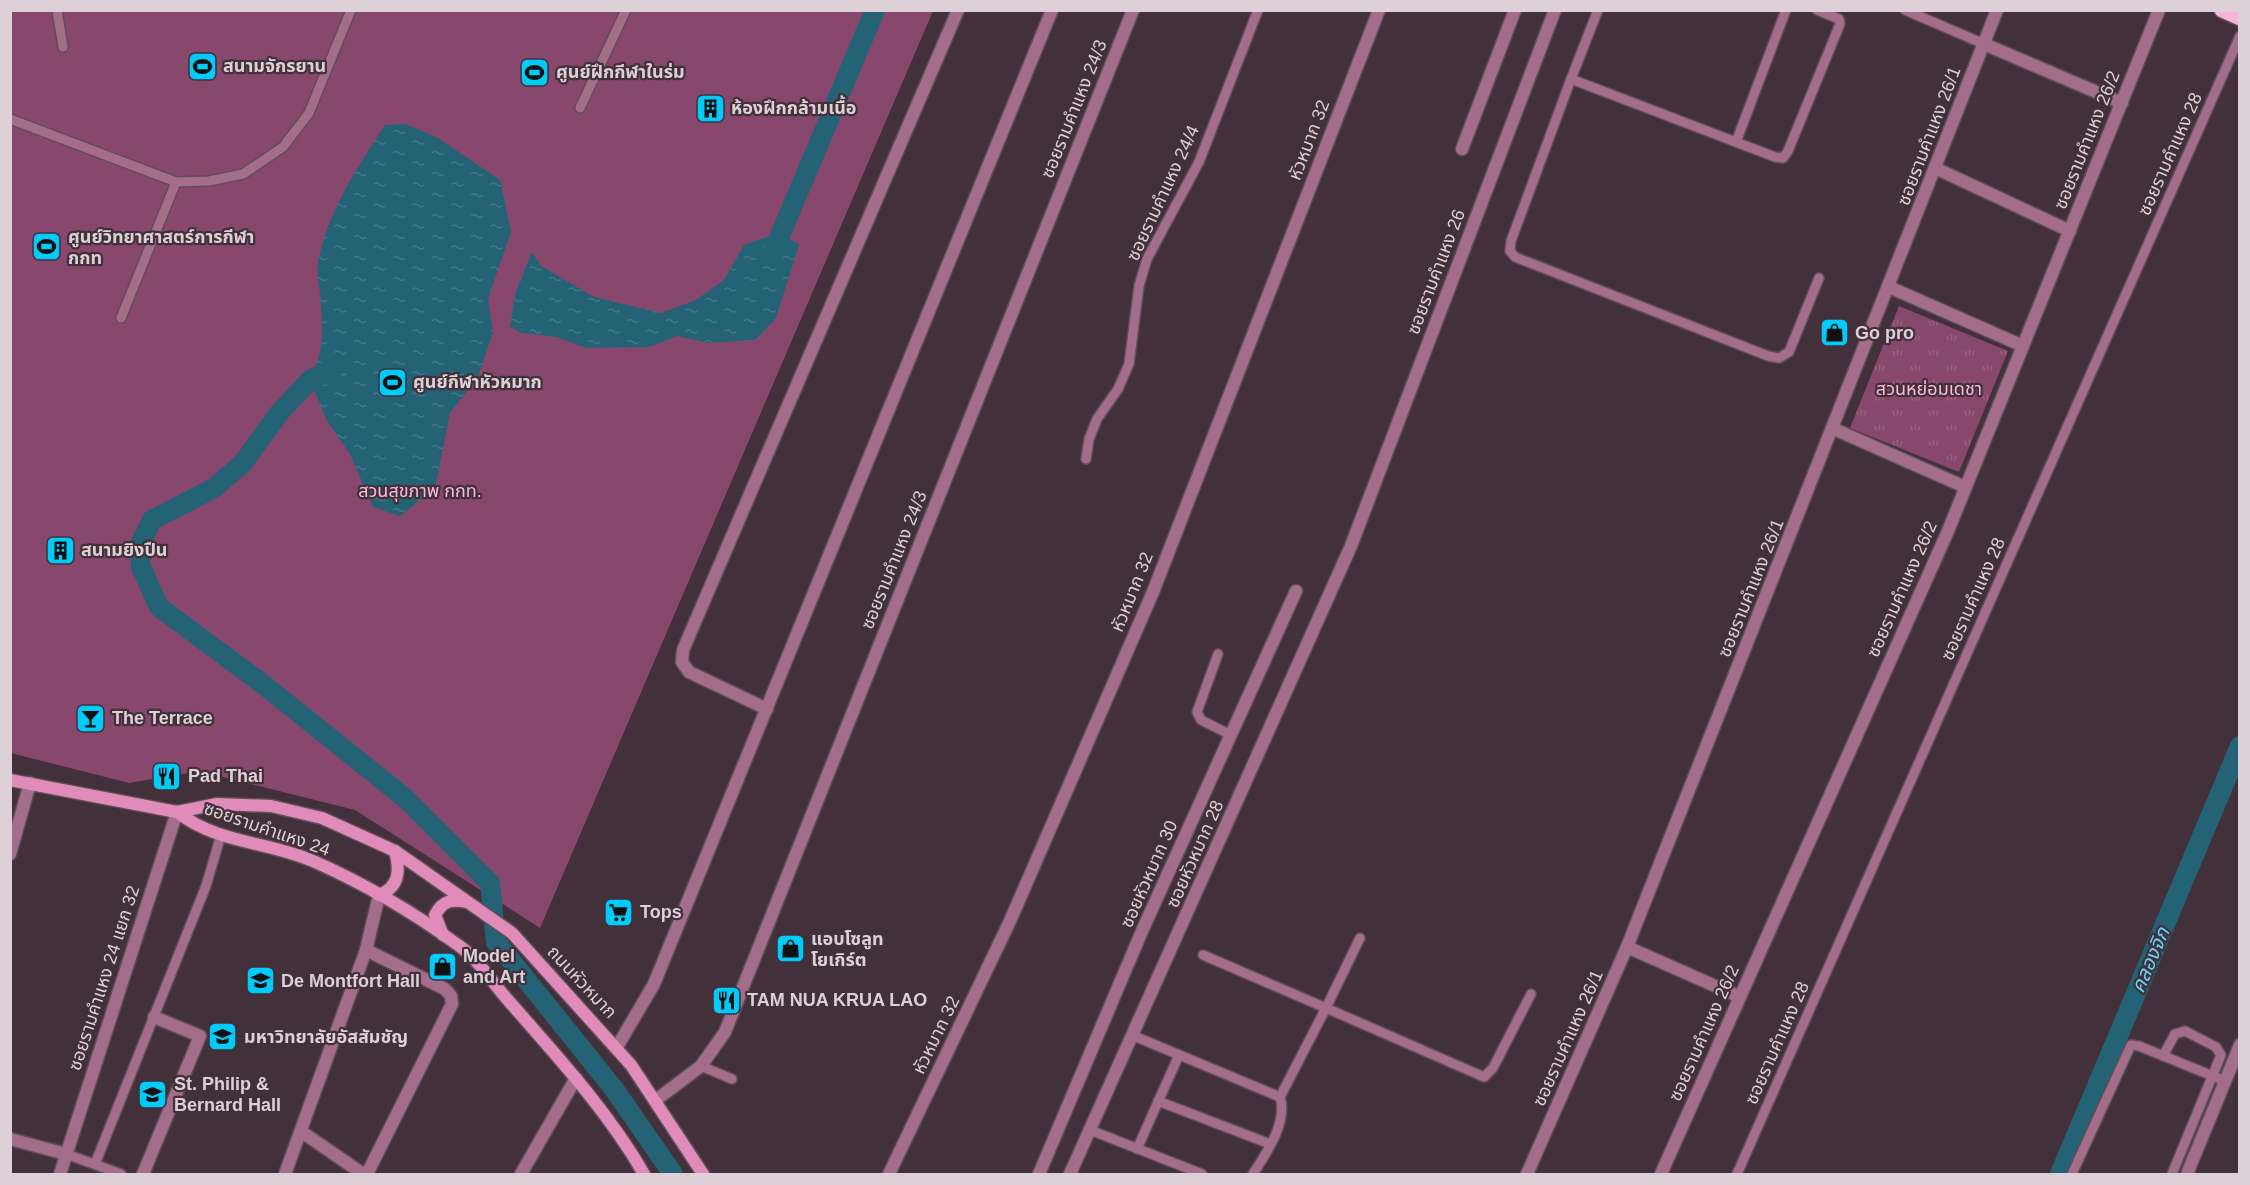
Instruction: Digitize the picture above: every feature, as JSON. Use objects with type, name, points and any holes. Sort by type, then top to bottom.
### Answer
[{"type":"main road","points":[[2222,10],[2240,18]]},
{"type":"main road","name":"ซอยรามคำแหง 24","points":[[10,780],[177,812],[217,804],[272,806],[322,818],[395,851]]},
{"type":"main road","name":"ซอยรามคำแหง 24","points":[[177,812],[195,826],[304,857],[379,895]]},
{"type":"main road","points":[[379,895],[386,893],[397,880],[399,869],[395,851]]},
{"type":"main road","name":"ถนนหัวหมาก","points":[[395,851],[512,933],[617,1047],[656,1100],[703,1174]]},
{"type":"main road","points":[[379,895],[460,946],[576,1078],[625,1142],[644,1174]]},
{"type":"main road","points":[[444,936],[435,915],[443,903],[454,899],[472,905]]},
{"type":"street","points":[[767,710],[689,672],[682,662],[683,650],[958,10]]},
{"type":"street","points":[[617,1047],[654,984],[1052,10]]},
{"type":"street","name":"หัวหมาก 32","points":[[889,1174],[1010,921],[1153,592],[1379,10]]},
{"type":"street","points":[[1462,149],[1515,10]]},
{"type":"street","name":"ซอยรามคำแหง 26","points":[[1351,546],[1555,10]]},
{"type":"street","name":"ซอยรามคำแหง 26/1","points":[[1527,1174],[1627,947],[1834,429],[1997,10]]},
{"type":"street","name":"ซอยรามคำแหง 26/2","points":[[1661,1174],[1965,487],[2159,10]]},
{"type":"street","name":"ซอยรามคำแหง 24/3","points":[[656,1100],[701,1066],[725,1032],[1131,15]]},
{"type":"street","points":[[1984,44],[2122,103]]},
{"type":"street","points":[[1935,168],[2070,231]]},
{"type":"street","points":[[1889,287],[2023,346]]},
{"type":"street","points":[[1834,429],[1965,487]]},
{"type":"street","name":"ซอยหัวหมาก 28","points":[[1070,1174],[1134,1036],[1351,546]]},
{"type":"street","name":"ซอยหัวหมาก 30","points":[[1039,1174],[1142,931],[1296,591]]},
{"type":"street","points":[[10,854],[30,783]]},
{"type":"street","name":"ซอยรามคำแหง 24 แยก 32","points":[[60,1174],[177,812]]},
{"type":"street","points":[[285,1174],[366,950],[379,895]]},
{"type":"street","points":[[1627,947],[1740,997]]},
{"type":"street","points":[[302,1132],[365,1174],[452,1004],[452,996],[445,989],[366,950]]},
{"type":"street","points":[[143,1174],[200,1036],[154,1017]]},
{"type":"street","points":[[2187,1174],[2219,1079],[2240,1045]]},
{"type":"street","points":[[521,1174],[576,1078]]},
{"type":"street","points":[[10,1139],[66,1154]]},
{"type":"lane","points":[[57,10],[63,47]]},
{"type":"lane","points":[[10,119],[176,182],[209,181],[243,174],[284,147],[309,112],[351,10]]},
{"type":"lane","points":[[580,108],[626,10]]},
{"type":"lane","name":"ซอยรามคำแหง 24/4","points":[[1086,459],[1089,439],[1097,418],[1118,389],[1129,364],[1139,286],[1147,259],[1199,162],[1258,10]]},
{"type":"lane","points":[[1598,10],[1511,241],[1510,251],[1515,257],[1768,356],[1779,358],[1789,352],[1819,278]]},
{"type":"lane","points":[[1736,142],[1786,10]]},
{"type":"lane","points":[[1571,79],[1775,158],[1783,158],[1788,151],[1841,21],[1832,13],[1817,10]]},
{"type":"lane","points":[[1905,10],[1984,44]]},
{"type":"lane","name":"ซอยรามคำแหง 28","points":[[1737,1174],[2240,36]]},
{"type":"lane","points":[[121,318],[176,182]]},
{"type":"lane","points":[[1218,654],[1197,712],[1201,720],[1231,735]]},
{"type":"lane","points":[[95,1164],[207,886],[221,835]]},
{"type":"lane","points":[[1253,1174],[1281,1120],[1283,1108],[1280,1097],[1360,938]]},
{"type":"lane","points":[[1203,955],[1484,1077],[1493,1068],[1531,994]]},
{"type":"lane","points":[[2163,1056],[2175,1034],[2185,1031],[2218,1049],[2221,1058],[2219,1079],[2172,1174]]},
{"type":"lane","points":[[1134,1036],[1280,1097]]},
{"type":"lane","points":[[2072,1174],[2131,1045],[2219,1079]]},
{"type":"lane","points":[[1137,1149],[1179,1055]]},
{"type":"lane","points":[[701,1066],[732,1078]]},
{"type":"lane","points":[[1158,1101],[1270,1144]]},
{"type":"lane","points":[[1090,1130],[1202,1174]]},
{"type":"lane","points":[[66,1154],[121,1174]]},
{"type":"green space","name":"ศูนย์กีฬาหัวหมาก","points":[[10,11],[933,11],[540,928],[355,810],[199,771],[129,783],[11,753]]},
{"type":"green space","name":"สวนหย่อมเดชา","points":[[1899,306],[2008,351],[1959,472],[1850,428]]},
{"type":"water","points":[[406,124],[438,138],[500,180],[511,232],[488,299],[493,332],[478,377],[450,413],[435,488],[400,516],[373,507],[350,454],[327,421],[310,380],[321,348],[322,317],[317,266],[329,225],[345,190],[385,125]]},
{"type":"water","points":[[781,232],[799,245],[776,318],[755,340],[709,343],[677,336],[649,347],[586,348],[557,337],[522,333],[510,327],[515,294],[532,252],[541,266],[594,297],[661,313],[696,300],[724,280],[744,245]]},
{"type":"waterway","points":[[771,257],[875,10]]},
{"type":"waterway","points":[[332,369],[310,380],[280,412],[242,464],[214,488],[152,520],[140,544],[141,567],[159,607],[264,685],[405,798],[490,883],[496,942],[614,1089],[673,1174]]},
{"type":"waterway","name":"คลองจิก","points":[[2060,1174],[2240,746]]},
{"type":"place","name":"สนามจักรยาน","points":[[202,66]]},
{"type":"place","name":"ศูนย์ฝึกกีฬาในร่ม","points":[[535,72]]},
{"type":"place","name":"ห้องฝึกกล้ามเนื้อ","points":[[710,108]]},
{"type":"place","name":"ศูนย์วิทยาศาสตร์การกีฬา กกท","points":[[47,247]]},
{"type":"place","name":"Go pro","points":[[1834,333]]},
{"type":"place","name":"ศูนย์กีฬาหัวหมาก","points":[[392,382]]},
{"type":"place","name":"สนามยิงปืน","points":[[60,550]]},
{"type":"place","name":"The Terrace","points":[[91,718]]},
{"type":"place","name":"Pad Thai","points":[[167,776]]},
{"type":"place","name":"Tops","points":[[619,912]]},
{"type":"place","name":"แอบโซลูท โยเกิร์ต","points":[[790,949]]},
{"type":"place","name":"Model and Art","points":[[442,966]]},
{"type":"place","name":"De Montfort Hall","points":[[260,981]]},
{"type":"place","name":"TAM NUA KRUA LAO","points":[[726,1000]]},
{"type":"place","name":"มหาวิทยาลัยอัสสัมชัญ","points":[[223,1037]]},
{"type":"place","name":"St. Philip & Bernard Hall","points":[[153,1094]]},
{"type":"park label","name":"สวนสุขภาพ กกท.","points":[[420,491]]}]
